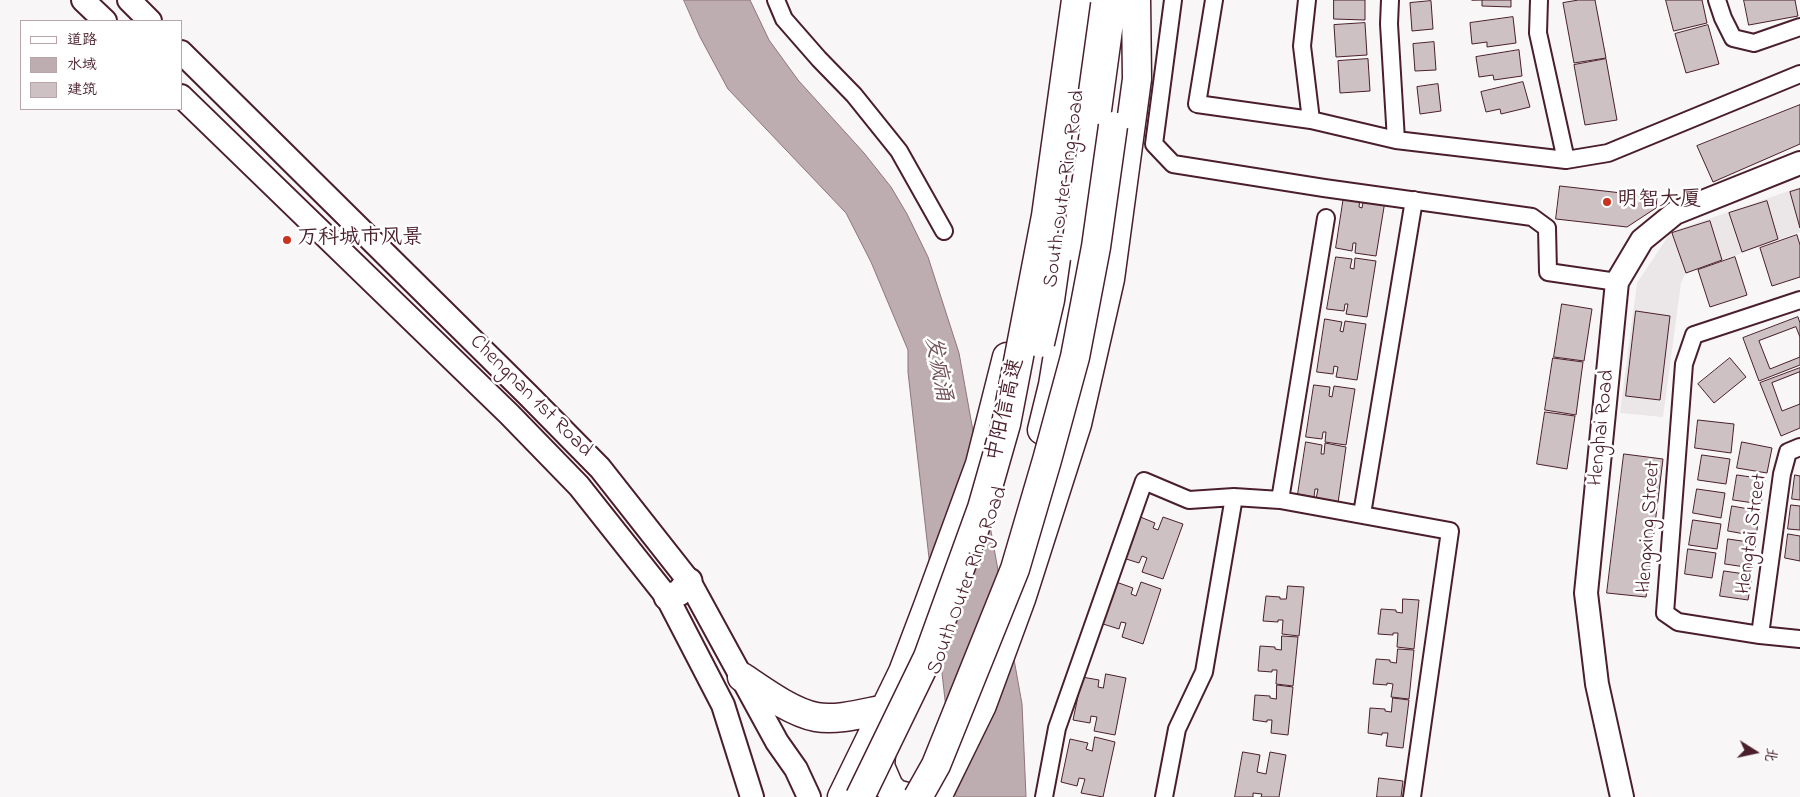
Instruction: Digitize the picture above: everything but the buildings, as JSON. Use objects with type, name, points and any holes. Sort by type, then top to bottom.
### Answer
[{"type":"highway","points":[[842,797],[903,672],[980,464],[1008,353],[1054,102],[1077,0]]},
{"type":"highway","name":"中阳信高速","points":[[860,797],[928,656],[982,508],[1006,424],[1046,216],[1077,0]]},
{"type":"highway","name":"South Outer Ring Road","points":[[875,797],[931,688],[986,542],[1019,438],[1050,300],[1076,126],[1090,0]]},
{"type":"highway","name":"中阳信高速","points":[[907,797],[953,702],[1019,525],[1053,385],[1091,154],[1112,0]]},
{"type":"highway","name":"South Outer Ring Road","points":[[916,797],[936,765],[1015,569],[1045,469],[1075,357],[1096,247],[1128,0]]},
{"type":"highway","points":[[916,797],[940,790],[982,705],[1009,631],[1077,424],[1110,279],[1136,80],[1136,0]]},
{"type":"highway","points":[[742,677],[782,704],[816,717],[847,716],[884,709]]},
{"type":"highway","points":[[884,709],[880,766],[889,787],[896,794],[907,797]]},
{"type":"main road","points":[[83,0],[104,20]]},
{"type":"main road","points":[[128,0],[149,20]]},
{"type":"main road","name":"Chengnan 1st Road","points":[[182,53],[528,394],[600,468],[689,581],[777,742],[796,769],[809,797]]},
{"type":"main road","name":"Chengnan 1st Road","points":[[182,97],[502,407],[579,486],[666,597],[723,705],[752,797]]},
{"type":"main road","name":"Henghai Road","points":[[1622,797],[1597,684],[1586,593],[1617,282],[1642,240],[1675,213],[1800,163]]},
{"type":"main road","points":[[666,597],[679,593],[689,581]]},
{"type":"street","points":[[776,0],[784,19],[818,59],[854,95],[899,151],[944,232]]},
{"type":"street","points":[[1173,0],[1154,144],[1173,164],[1324,188],[1532,217],[1547,228],[1548,272],[1617,282]]},
{"type":"street","points":[[1214,0],[1197,104],[1312,120],[1396,140],[1566,160],[1608,153],[1800,74]]},
{"type":"street","points":[[1307,0],[1302,46],[1312,120]]},
{"type":"street","points":[[1390,0],[1389,24],[1396,140]]},
{"type":"street","points":[[1539,0],[1538,33],[1566,160]]},
{"type":"street","points":[[1717,0],[1733,38],[1754,42],[1800,27]]},
{"type":"street","points":[[1362,514],[1414,200]]},
{"type":"street","points":[[1280,500],[1326,218]]},
{"type":"street","name":"Hengxing Street","points":[[1800,300],[1694,335],[1684,364],[1665,613],[1678,622],[1800,640]]},
{"type":"street","name":"Hengtai Street","points":[[1760,635],[1782,474],[1788,452],[1800,447]]},
{"type":"street","points":[[1044,797],[1057,728],[1144,481],[1189,500],[1234,497],[1280,500],[1450,531],[1412,797]]},
{"type":"street","points":[[1164,797],[1177,729],[1204,672],[1234,497]]},
{"type":"shaded area","points":[[1800,187],[1800,232],[1685,274],[1681,283],[1663,417],[1620,413],[1637,283],[1671,232]]},
{"type":"water","name":"发疯涌","points":[[684,0],[750,0],[769,40],[798,80],[864,153],[891,187],[907,214],[928,257],[959,353],[1022,704],[1026,797],[956,797],[908,372],[908,350],[871,262],[846,213],[728,89],[700,37]]},
{"type":"place","name":"明智大厦","points":[[1607,202]]},
{"type":"place","name":"万科城市风景","points":[[287,240]]}]
